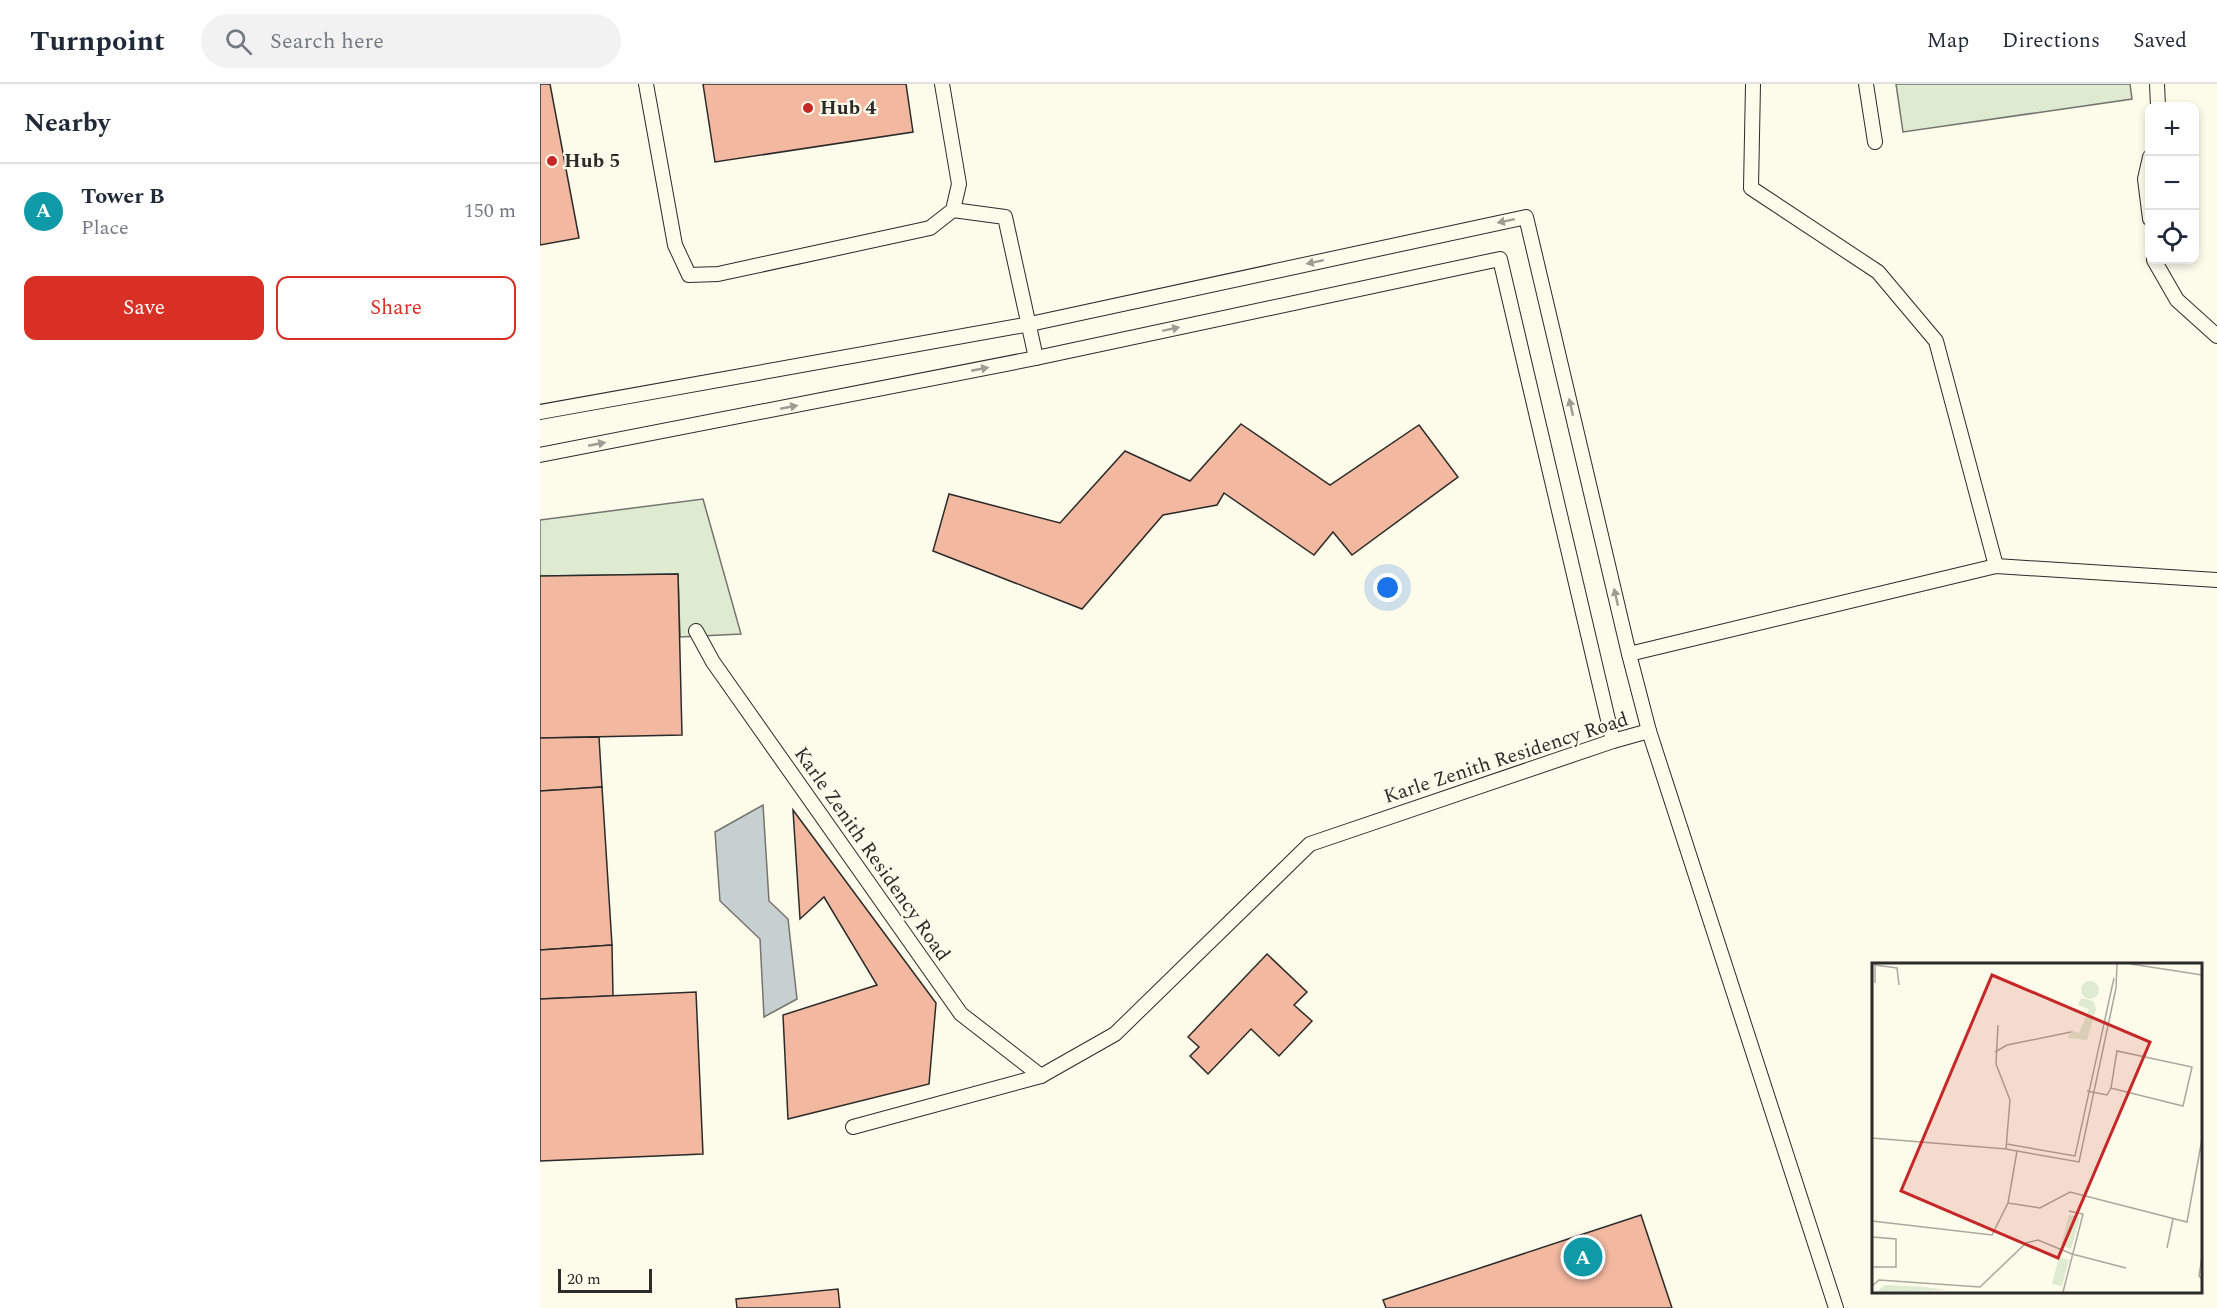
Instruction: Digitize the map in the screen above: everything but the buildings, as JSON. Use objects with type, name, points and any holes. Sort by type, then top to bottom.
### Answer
[{"type":"lane","points":[[646,84],[675,245],[689,274],[718,274],[930,228],[953,210],[958,184],[942,84]]},
{"type":"lane","points":[[1753,84],[1751,188],[1878,272],[1936,341],[1996,566]]},
{"type":"lane","points":[[1866,84],[1875,142]]},
{"type":"lane","points":[[2157,84],[2158,102]]},
{"type":"lane","points":[[953,210],[1005,217],[1036,358]]},
{"type":"lane","points":[[540,412],[1030,324],[1526,217],[1649,731]]},
{"type":"lane","points":[[540,455],[1036,358],[1500,259],[1612,741]]},
{"type":"lane","points":[[2156,264],[2177,300],[2217,336]]},
{"type":"lane","points":[[1629,654],[1996,566],[2217,580]]},
{"type":"lane","name":"Karle Zenith Residency Road","points":[[696,631],[713,662],[961,1014],[1041,1076]]},
{"type":"lane","name":"Karle Zenith Residency Road","points":[[853,1127],[1041,1076],[1115,1034],[1310,844],[1612,741],[1649,731],[1836,1308]]},
{"type":"green space","points":[[1896,84],[2130,84],[2132,99],[1903,132]]},
{"type":"green space","points":[[703,499],[741,634],[680,637],[678,574],[540,576],[540,520]]},
{"type":"shaded area","points":[[763,805],[769,901],[788,919],[797,999],[764,1017],[760,939],[720,901],[715,832]]},
{"type":"place","name":"Hub 4","points":[[808,108]]},
{"type":"place","name":"Hub 5","points":[[552,161]]},
{"type":"place","name":"Tower B","points":[[1583,1257]]}]
